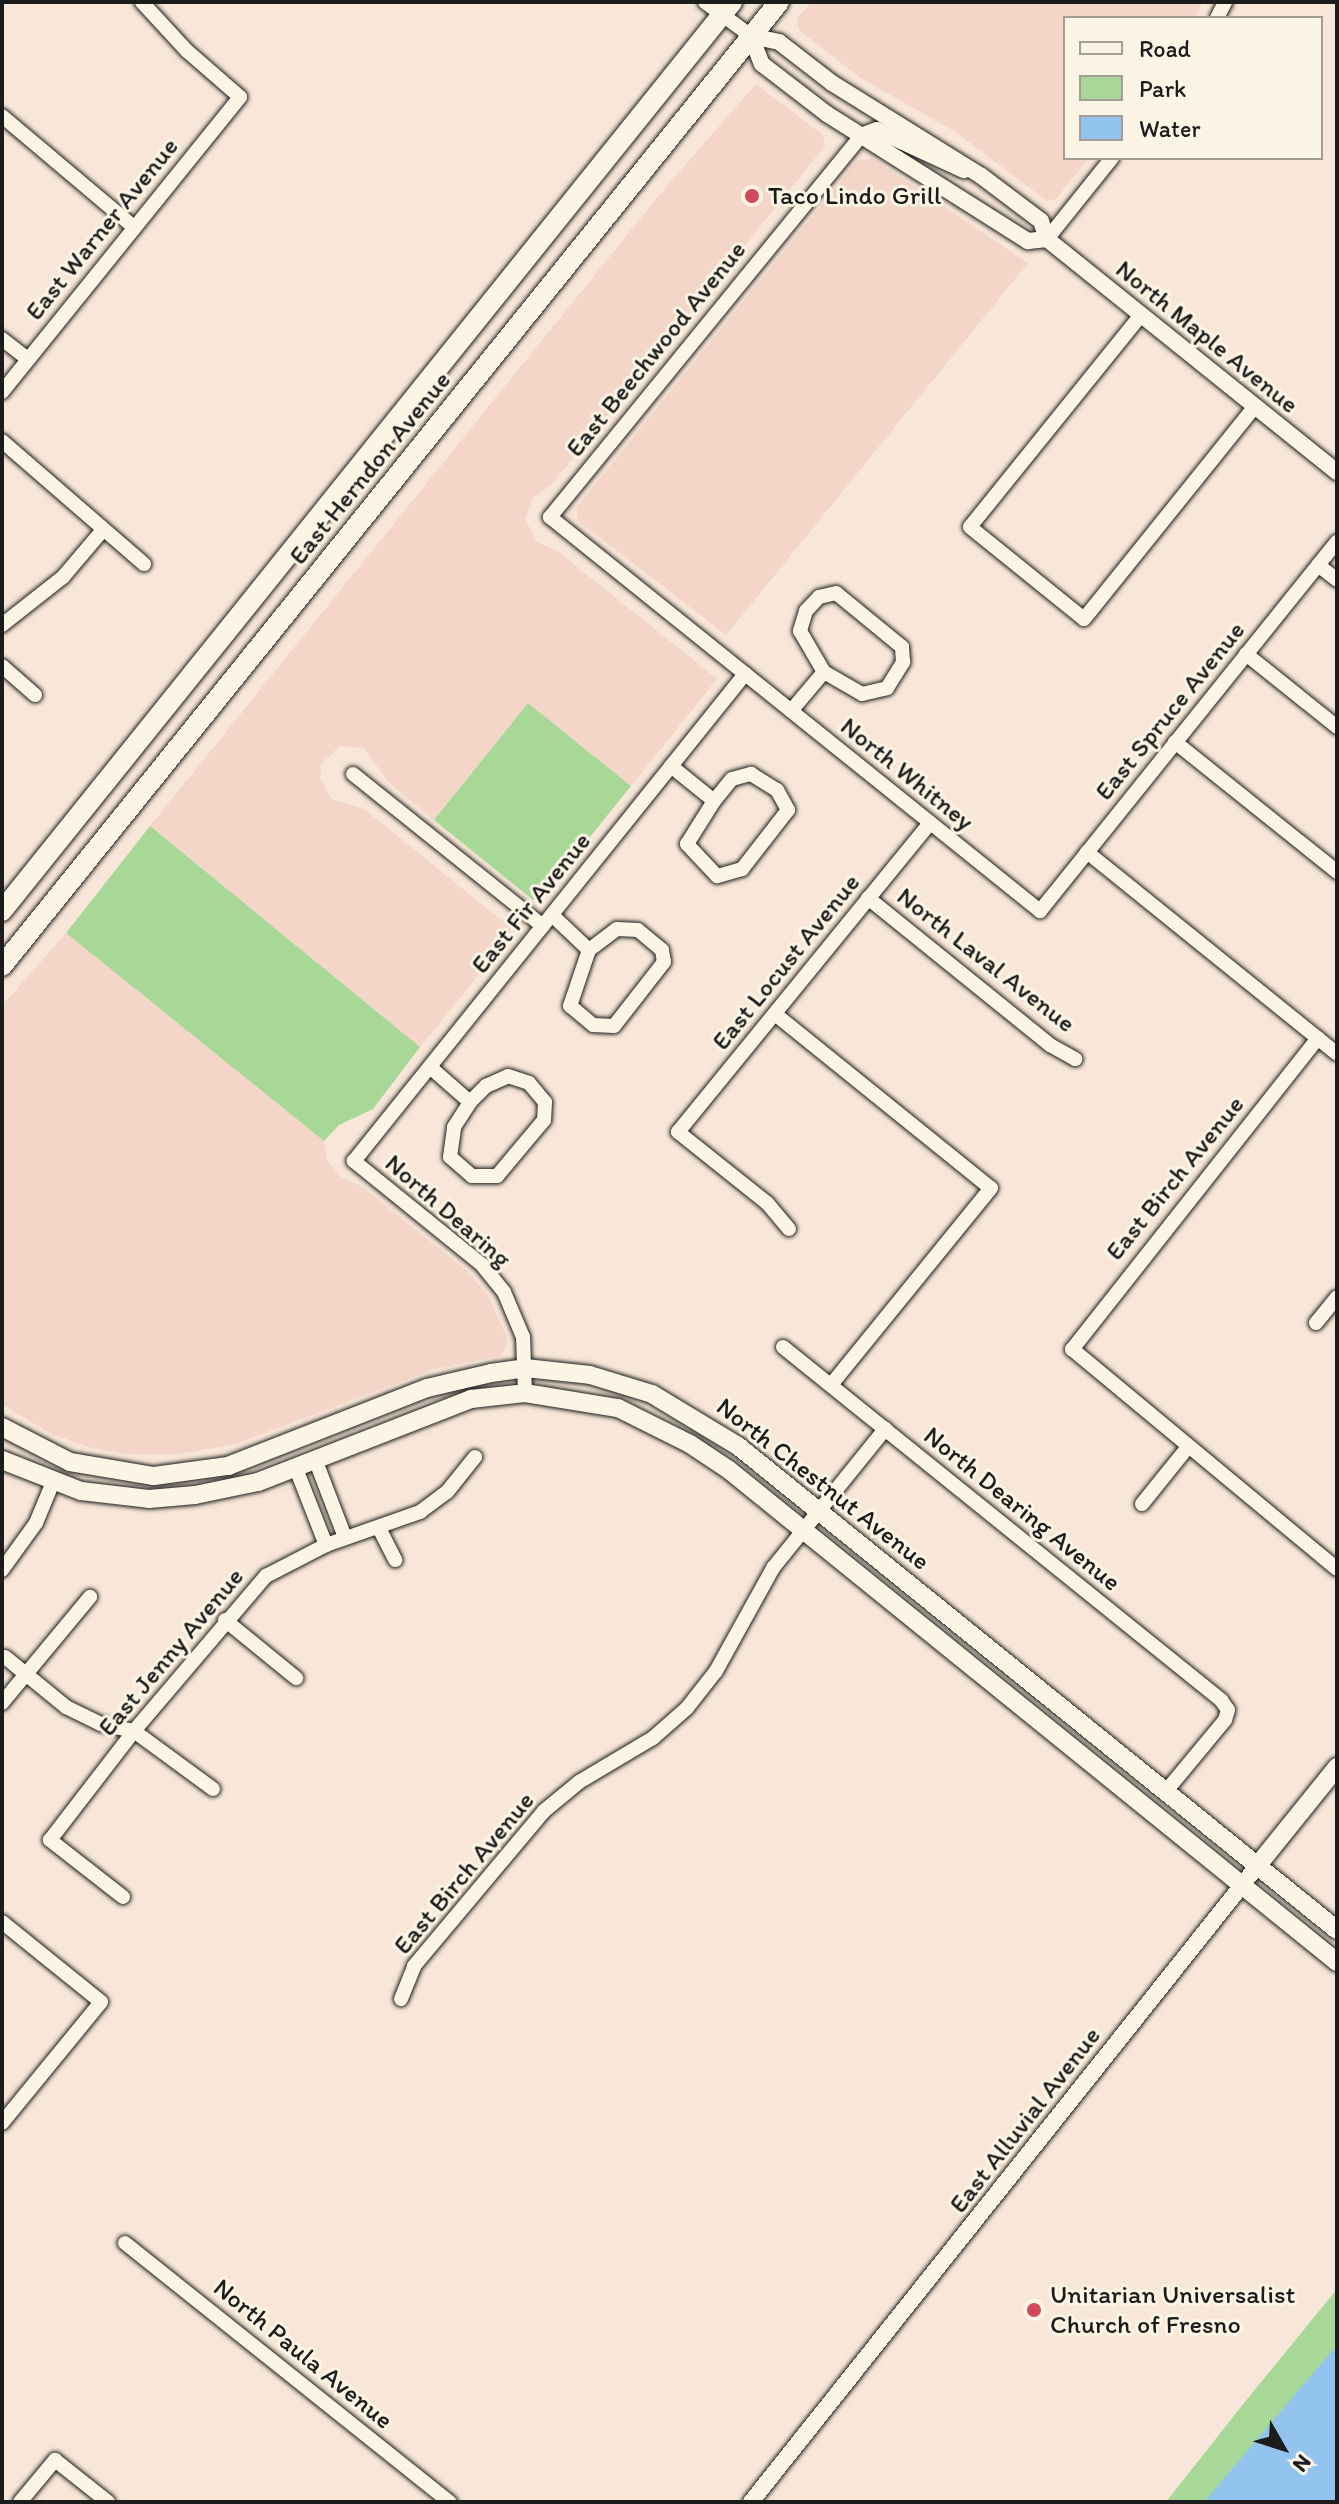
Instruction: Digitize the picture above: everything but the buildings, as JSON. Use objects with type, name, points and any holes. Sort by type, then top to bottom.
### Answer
[{"type":"main road","name":"East Herndon Avenue","points":[[2,966],[779,2]]},
{"type":"main road","name":"East Herndon Avenue","points":[[2,911],[727,8]]},
{"type":"main road","name":"North Chestnut Avenue","points":[[2,1427],[70,1462],[154,1476],[228,1466],[427,1388],[525,1368],[590,1375],[661,1399],[738,1446],[1337,1930]]},
{"type":"main road","name":"North Chestnut Avenue","points":[[2,1460],[53,1482],[149,1499],[226,1490],[315,1459],[443,1407],[525,1393],[591,1400],[656,1424],[729,1470],[1337,1962]]},
{"type":"main road","points":[[2,1446],[50,1469],[70,1462]]},
{"type":"main road","points":[[53,1482],[71,1475],[134,1486],[185,1486],[264,1453]]},
{"type":"main road","name":"East Alluvial Avenue","points":[[1258,1865],[1337,1767]]},
{"type":"street","name":"East Warner Avenue","points":[[2,392],[240,97],[178,43],[142,2]]},
{"type":"street","name":"North Maple Avenue","points":[[705,2],[727,8],[751,36],[762,64],[861,136],[1028,241],[1047,239]]},
{"type":"street","name":"North Maple Avenue","points":[[751,36],[779,42],[832,83],[980,175],[1041,221],[1047,239],[1337,472]]},
{"type":"street","points":[[2,116],[134,227]]},
{"type":"street","points":[[861,136],[877,130],[933,159],[980,175]]},
{"type":"street","name":"East Beechwood Avenue","points":[[550,517],[861,136]]},
{"type":"street","points":[[1047,239],[1110,160]]},
{"type":"street","points":[[1141,315],[970,527],[1061,601],[1084,619],[1255,406]]},
{"type":"street","points":[[2,339],[28,359]]},
{"type":"street","points":[[2,441],[102,531],[144,564]]},
{"type":"street","name":"North Whitney","points":[[550,517],[1040,911]]},
{"type":"street","points":[[2,625],[63,577],[102,531]]},
{"type":"street","name":"East Spruce Avenue","points":[[1040,911],[1337,541]]},
{"type":"street","points":[[1318,565],[1337,580]]},
{"type":"street","points":[[836,593],[902,647],[903,662],[887,688],[862,694],[824,672],[809,653],[800,631],[806,611],[819,597],[836,593]]},
{"type":"street","points":[[1246,654],[1337,727]]},
{"type":"street","points":[[2,666],[35,695]]},
{"type":"street","points":[[791,711],[824,672]]},
{"type":"street","name":"East Fir Avenue","points":[[354,1161],[745,674]]},
{"type":"street","points":[[1175,742],[1337,872]]},
{"type":"street","points":[[671,766],[714,801]]},
{"type":"street","points":[[353,774],[589,950]]},
{"type":"street","points":[[751,774],[777,790],[788,810],[742,869],[717,876],[687,844],[714,801],[732,779],[751,774]]},
{"type":"street","name":"East Locust Avenue","points":[[789,1229],[767,1203],[678,1132],[930,823]]},
{"type":"street","points":[[1087,852],[1337,1054]]},
{"type":"street","name":"North Laval Avenue","points":[[868,898],[1050,1045],[1075,1059]]},
{"type":"street","points":[[617,929],[638,930],[662,950],[664,962],[614,1026],[593,1025],[570,1006],[589,950],[617,929]]},
{"type":"street","points":[[775,1014],[991,1188],[831,1385]]},
{"type":"street","name":"East Birch Avenue","points":[[1188,1447],[1072,1349],[1318,1038]]},
{"type":"street","points":[[430,1067],[470,1102]]},
{"type":"street","points":[[508,1076],[529,1083],[545,1102],[544,1120],[497,1176],[472,1176],[450,1157],[454,1127],[470,1102],[486,1086],[508,1076]]},
{"type":"street","name":"North Dearing","points":[[354,1161],[493,1278],[519,1320],[525,1393]]},
{"type":"street","points":[[1316,1323],[1337,1297]]},
{"type":"street","name":"North Dearing Avenue","points":[[783,1347],[1228,1710],[1225,1720],[1166,1791]]},
{"type":"street","name":"East Birch Avenue","points":[[401,1999],[414,1966],[544,1811],[579,1782],[653,1738],[687,1708],[716,1671],[773,1568],[885,1429]]},
{"type":"street","points":[[1142,1504],[1188,1447],[1337,1569]]},
{"type":"street","name":"East Jenny Avenue","points":[[123,1897],[50,1840],[134,1731],[225,1620],[266,1576],[345,1537],[420,1512],[447,1492],[475,1457]]},
{"type":"street","points":[[315,1459],[345,1537]]},
{"type":"street","points":[[295,1466],[326,1545]]},
{"type":"street","points":[[2,1570],[36,1523],[53,1482]]},
{"type":"street","points":[[379,1528],[395,1560]]},
{"type":"street","points":[[2,1703],[90,1597]]},
{"type":"street","points":[[225,1620],[296,1678]]},
{"type":"street","points":[[3,1654],[66,1707],[101,1724],[134,1731],[213,1789]]},
{"type":"street","name":"East Alluvial Avenue","points":[[751,2502],[976,2226],[1258,1865]]},
{"type":"street","points":[[2,1922],[101,2002],[2,2123]]},
{"type":"street","name":"North Paula Avenue","points":[[125,2243],[450,2502]]},
{"type":"street","points":[[20,2502],[55,2460],[108,2502]]},
{"type":"shaded area","points":[[811,2],[1202,2],[1197,16],[1063,16],[1063,160],[1087,160],[1056,199],[1047,201],[954,131],[859,77],[799,30],[797,19]]},
{"type":"shaded area","points":[[756,84],[823,135],[825,146],[552,484],[533,498],[525,519],[537,542],[557,551],[717,679],[631,786],[528,703],[434,820],[388,782],[364,748],[340,746],[322,763],[320,779],[332,799],[364,809],[510,927],[511,935],[420,1047],[150,826],[661,193]]},
{"type":"shaded area","points":[[872,158],[1028,263],[726,635],[578,521],[576,508],[857,161]]},
{"type":"shaded area","points":[[66,933],[324,1141],[327,1160],[340,1176],[361,1186],[466,1270],[487,1294],[506,1335],[508,1344],[500,1356],[435,1369],[235,1444],[181,1454],[126,1454],[92,1448],[51,1434],[2,1404],[2,1006]]},
{"type":"green space","points":[[528,703],[631,786],[540,899],[533,900],[434,820]]},
{"type":"green space","points":[[150,826],[420,1047],[373,1109],[339,1125],[324,1141],[66,933]]},
{"type":"green space","points":[[1337,2289],[1337,2502],[1166,2502],[1244,2403]]},
{"type":"water","points":[[1337,2345],[1337,2502],[1204,2502]]},
{"type":"place","name":"Taco Lindo Grill","points":[[752,196]]},
{"type":"place","name":"Unitarian Universalist Church of Fresno","points":[[1034,2310]]}]
